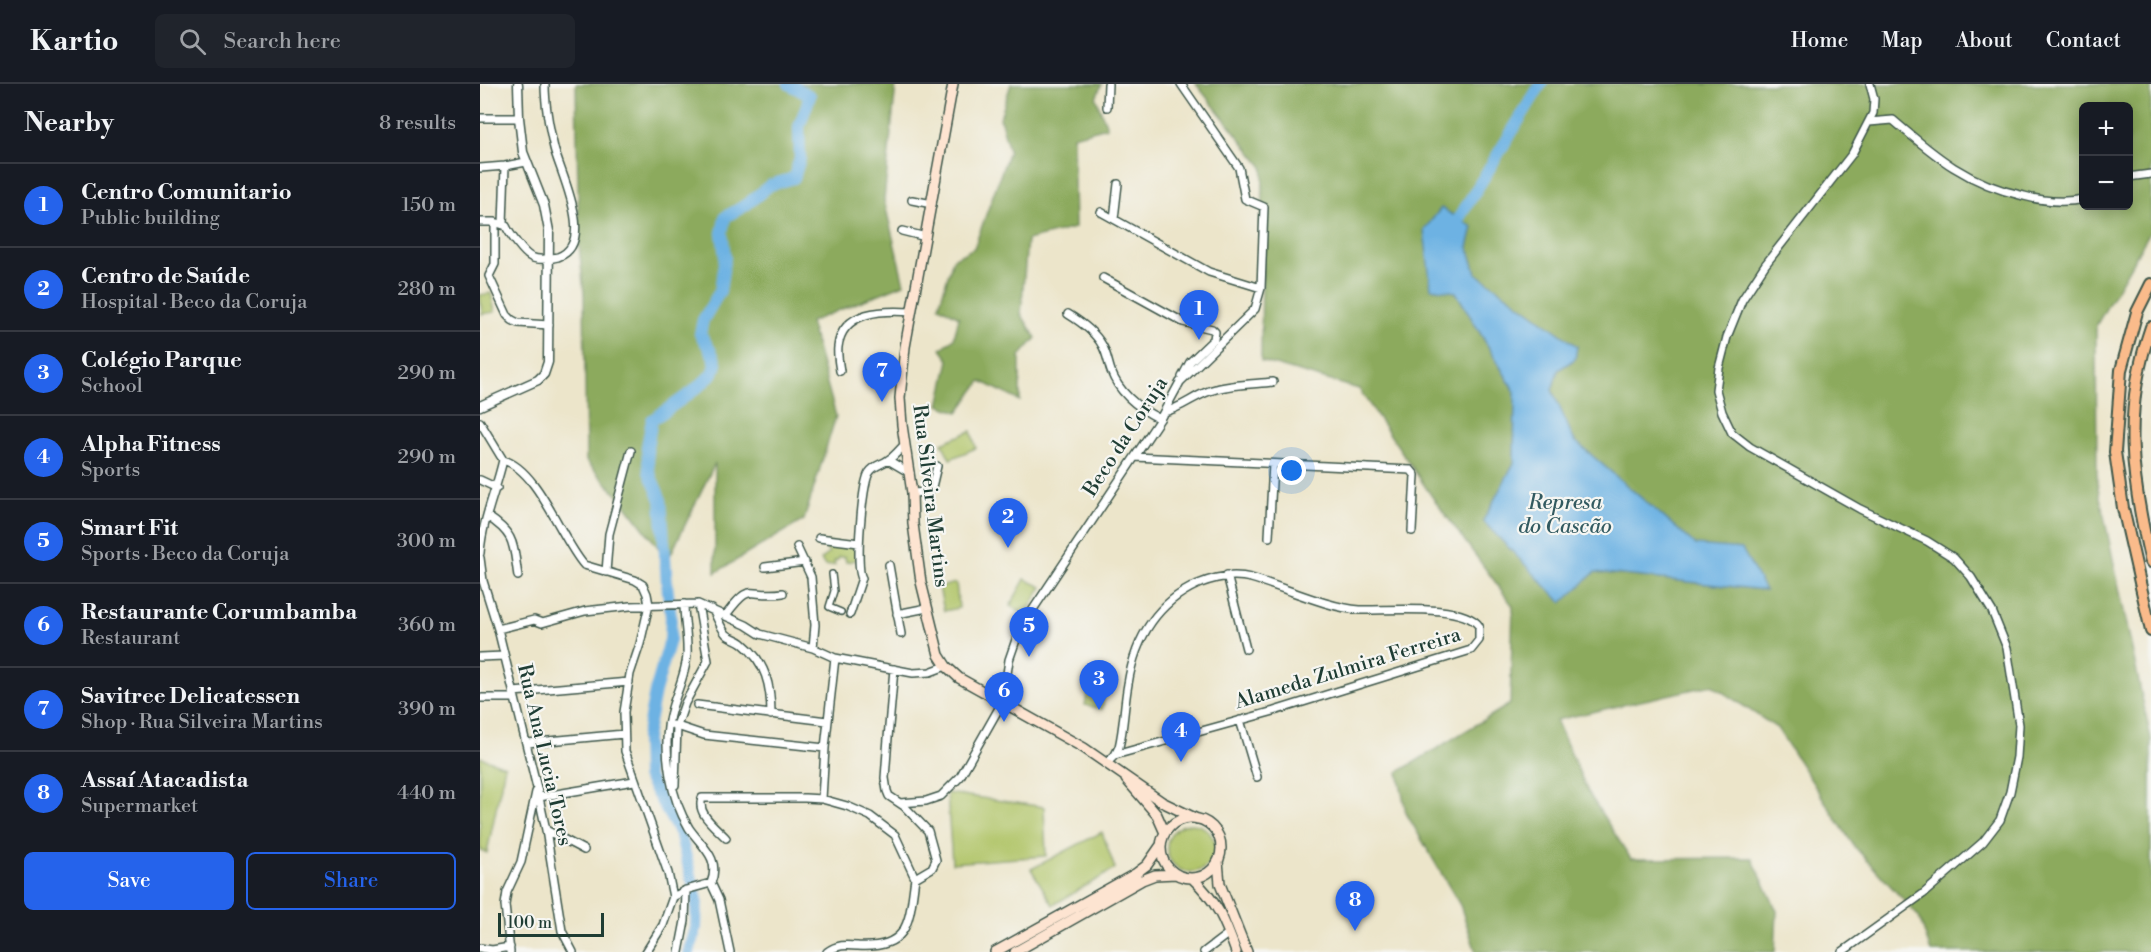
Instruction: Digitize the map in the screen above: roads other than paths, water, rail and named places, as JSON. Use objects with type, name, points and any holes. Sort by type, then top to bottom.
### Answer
[{"type":"main road","name":"Rua Silveira Martins","points":[[953,84],[901,371],[900,398],[910,473],[917,560],[936,646],[946,666],[959,678],[1107,763],[1125,777],[1157,814],[1165,833]]},
{"type":"main road","points":[[2151,284],[2138,312],[2121,370],[2115,452],[2123,508],[2151,631]]},
{"type":"main road","points":[[2151,327],[2140,359],[2131,447],[2135,483],[2151,562]]},
{"type":"main road","name":"Rua Silveira Martins","points":[[1125,777],[1136,782],[1162,802],[1197,819]]},
{"type":"main road","points":[[995,952],[1135,874],[1147,865],[1161,845],[1165,833],[1173,824],[1184,819],[1197,819],[1209,824],[1218,835],[1221,848],[1218,861],[1220,884],[1247,952]]},
{"type":"main road","points":[[1161,845],[1162,857],[1176,874]]},
{"type":"main road","points":[[1015,952],[1142,880],[1155,875],[1176,874],[1192,878],[1202,876],[1212,870],[1218,861]]},
{"type":"main road","points":[[1192,878],[1214,901],[1236,952]]},
{"type":"street","points":[[482,406],[538,380],[544,374],[549,354],[551,245],[548,219],[526,162],[519,118],[518,84]]},
{"type":"street","points":[[480,222],[503,224],[513,240],[519,243],[529,255],[537,258],[550,259],[572,247],[576,232],[570,193],[555,153],[549,126],[545,84]]},
{"type":"street","points":[[1107,107],[1108,84]]},
{"type":"street","name":"Beco da Coruja","points":[[1003,702],[1009,660],[1018,634],[1059,568],[1162,416],[1180,382],[1255,309],[1261,288],[1264,207],[1245,200],[1239,168],[1181,84]]},
{"type":"street","points":[[1842,952],[1923,894],[1983,842],[2000,820],[2010,792],[2017,757],[2019,725],[2007,648],[1992,611],[1971,577],[1954,558],[1927,541],[1870,514],[1750,447],[1732,433],[1722,412],[1716,390],[1719,368],[1742,300],[1765,265],[1852,154],[1873,113],[1874,99],[1870,84]]},
{"type":"street","points":[[480,118],[519,118]]},
{"type":"street","points":[[1869,122],[1893,120],[1945,163],[1993,188],[2035,199],[2079,199]]},
{"type":"street","points":[[480,168],[526,162]]},
{"type":"street","points":[[503,224],[505,166]]},
{"type":"street","points":[[2133,176],[2151,174]]},
{"type":"street","points":[[1114,219],[1118,184]]},
{"type":"street","points":[[912,200],[932,204]]},
{"type":"street","points":[[1101,212],[1209,272],[1261,288]]},
{"type":"street","points":[[495,222],[495,264],[489,276],[507,315],[518,323],[549,325]]},
{"type":"street","points":[[902,231],[926,237]]},
{"type":"street","points":[[1103,278],[1183,322],[1209,327],[1215,332],[1214,339],[1190,362],[1180,382]]},
{"type":"street","points":[[840,371],[838,347],[845,328],[853,320],[875,312],[890,310],[912,312]]},
{"type":"street","points":[[1068,314],[1081,322],[1102,344],[1119,387],[1142,408],[1162,416],[1195,397],[1215,389],[1273,382]]},
{"type":"street","points":[[480,422],[503,460],[514,464],[530,481],[584,565],[635,580],[644,585],[647,594],[649,605],[629,682],[624,712],[625,751],[668,873],[673,897],[663,925],[646,952]]},
{"type":"street","points":[[850,614],[862,578],[859,572],[860,543],[867,475],[905,444]]},
{"type":"street","points":[[606,572],[609,534],[631,451]]},
{"type":"street","points":[[1135,457],[1410,470],[1415,475],[1412,531]]},
{"type":"street","points":[[480,553],[487,516],[497,488],[503,460]]},
{"type":"street","points":[[888,460],[910,473]]},
{"type":"street","points":[[1269,537],[1273,464]]},
{"type":"street","points":[[912,493],[928,492],[932,487],[937,466]]},
{"type":"street","points":[[480,480],[497,488]]},
{"type":"street","points":[[487,516],[504,528],[512,539],[518,576]]},
{"type":"street","points":[[819,538],[860,543]]},
{"type":"street","points":[[797,547],[805,562],[811,585],[815,625],[813,648]]},
{"type":"street","name":"Rua Ana Lucia Tores","points":[[480,558],[483,581],[498,629],[539,797],[562,931],[573,952]]},
{"type":"street","points":[[765,567],[805,562]]},
{"type":"street","points":[[889,565],[901,634]]},
{"type":"street","points":[[832,574],[834,591],[829,607],[841,612]]},
{"type":"street","points":[[1227,575],[1246,649]]},
{"type":"street","name":"Alameda Zulmira Ferreira","points":[[1107,763],[1115,755],[1121,739],[1128,681],[1137,652],[1151,622],[1164,604],[1203,582],[1227,575],[1249,577],[1357,610],[1413,610],[1462,615],[1477,623],[1480,632],[1479,640],[1471,650],[1115,755]]},
{"type":"street","points":[[726,615],[745,593],[752,591],[768,594],[783,593]]},
{"type":"street","points":[[684,604],[687,654],[668,724],[666,737],[668,763],[675,795],[689,827],[712,858],[715,866],[711,883],[719,900],[730,952]]},
{"type":"street","points":[[498,629],[534,620],[544,622],[585,611],[649,605],[698,604],[726,615],[760,634],[813,648],[835,658],[922,673],[946,666]]},
{"type":"street","points":[[675,795],[677,726],[708,661],[698,604]]},
{"type":"street","points":[[897,614],[927,608]]},
{"type":"street","points":[[712,609],[726,634],[737,639],[750,650],[766,673],[770,691],[771,715]]},
{"type":"street","points":[[480,657],[504,656]]},
{"type":"street","points":[[822,799],[827,721],[835,658]]},
{"type":"street","points":[[894,669],[885,778],[889,796],[900,803],[928,831],[936,860],[932,868],[915,878]]},
{"type":"street","points":[[480,698],[629,682]]},
{"type":"street","points":[[900,803],[933,799],[948,790],[960,777],[1003,702]]},
{"type":"street","points":[[697,705],[827,721]]},
{"type":"street","points":[[1240,720],[1257,777]]},
{"type":"street","points":[[668,724],[704,735],[825,748]]},
{"type":"street","points":[[526,743],[624,734]]},
{"type":"street","points":[[539,797],[634,781]]},
{"type":"street","points":[[480,948],[510,949],[507,892],[521,862],[537,788]]},
{"type":"street","points":[[726,838],[703,814],[700,805],[702,798],[822,799],[870,816],[888,828],[899,842],[915,878],[908,922],[898,939],[891,942],[867,946],[841,945],[827,952]]},
{"type":"street","points":[[546,830],[584,850]]},
{"type":"street","points":[[673,897],[686,890],[711,883]]},
{"type":"street","points":[[678,952],[685,921],[686,890]]},
{"type":"street","points":[[1204,952],[1229,933]]},
{"type":"water","name":"Represa do Cascão","points":[[1441,208],[1473,227],[1468,247],[1476,273],[1577,346],[1575,359],[1558,370],[1552,390],[1574,440],[1696,545],[1742,549],[1765,590],[1595,572],[1562,603],[1483,521],[1514,463],[1515,392],[1456,292],[1431,288],[1424,230]]},
{"type":"waterway","points":[[689,952],[696,928],[697,899],[680,834],[647,776],[646,738],[655,692],[670,640],[671,617],[661,500],[649,472],[647,447],[652,420],[699,386],[714,371],[715,360],[700,334],[703,320],[720,291],[725,257],[722,233],[725,217],[746,205],[770,185],[794,178],[800,158],[799,127],[810,96],[789,84]]},
{"type":"waterway","points":[[1451,231],[1541,84]]},
{"type":"place","name":"Centro Comunitario","points":[[1199,340]]},
{"type":"place","name":"Savitree Delicatessen","points":[[882,402]]},
{"type":"place","name":"Centro de Saúde","points":[[1008,548]]},
{"type":"place","name":"Smart Fit","points":[[1029,657]]},
{"type":"place","name":"Colégio Parque","points":[[1099,710]]},
{"type":"place","name":"Restaurante Corumbamba","points":[[1004,722]]},
{"type":"place","name":"Alpha Fitness","points":[[1181,762]]},
{"type":"place","name":"Assaí Atacadista","points":[[1355,931]]}]
